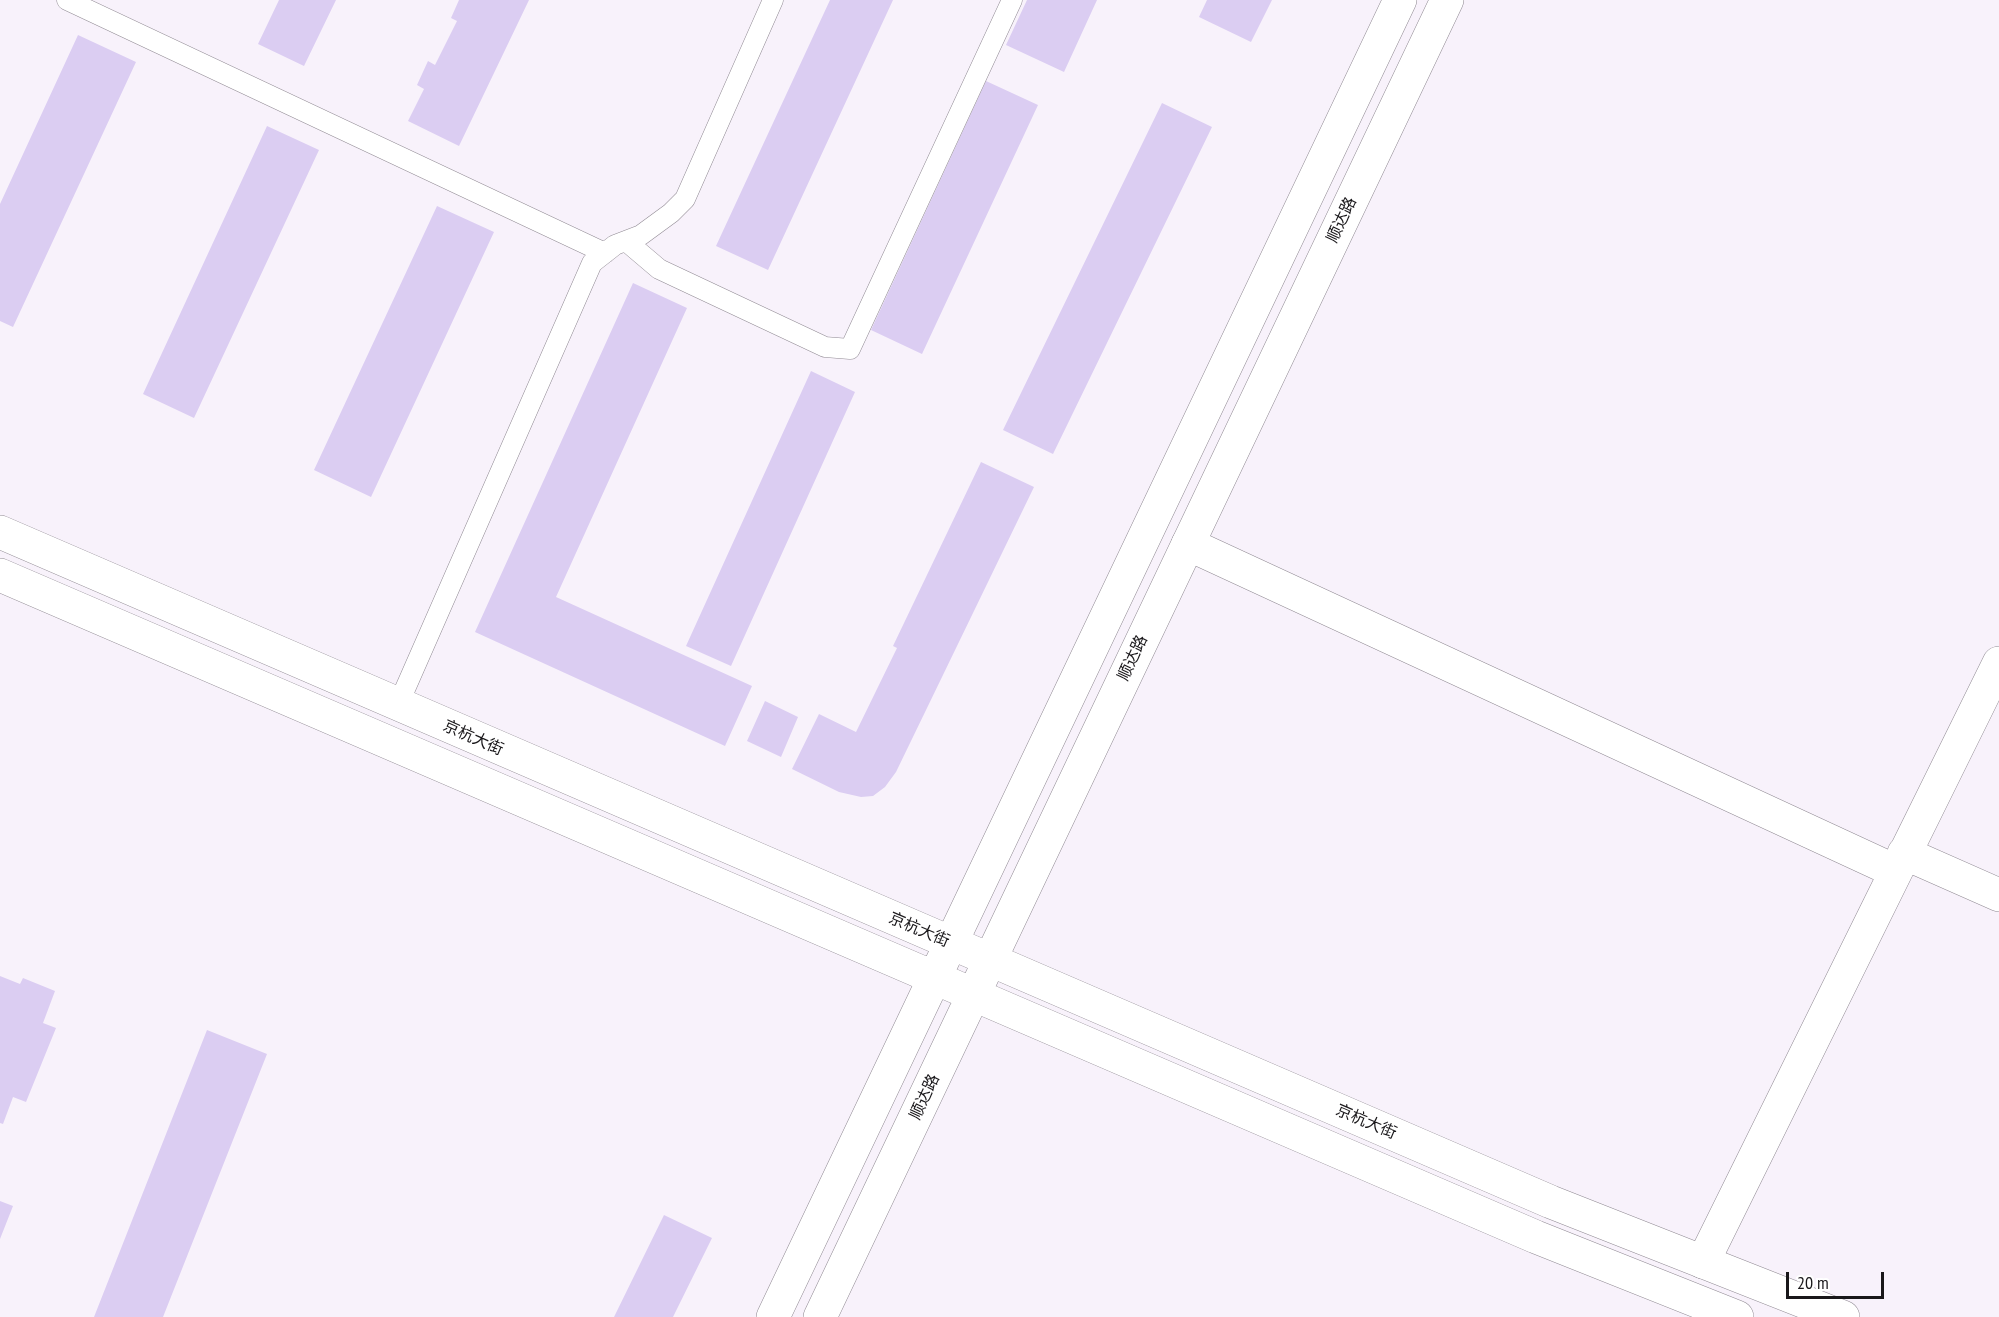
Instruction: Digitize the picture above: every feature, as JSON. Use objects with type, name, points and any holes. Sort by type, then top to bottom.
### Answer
[{"type":"main road","points":[[774,1317],[1400,0]]},
{"type":"main road","name":"顺达路","points":[[820,1317],[1447,0]]},
{"type":"main road","name":"京杭大街","points":[[0,532],[1551,1202],[1843,1317]]},
{"type":"main road","points":[[1188,544],[1900,862],[1999,895]]},
{"type":"main road","points":[[0,574],[1536,1238],[1737,1317]]},
{"type":"main road","points":[[1703,1262],[1999,663]]},
{"type":"lane","points":[[67,0],[605,253]]},
{"type":"lane","points":[[398,705],[592,263],[605,253],[641,235],[671,213],[685,199],[773,0]]},
{"type":"lane","points":[[626,241],[659,269],[825,347],[850,349],[1012,0]]},
{"type":"building","points":[[279,0],[336,0],[304,66],[258,44]]},
{"type":"building","points":[[459,0],[529,0],[459,146],[408,121],[424,89],[417,85],[428,61],[435,65],[457,21],[451,18]]},
{"type":"building","points":[[830,0],[893,0],[768,270],[716,246]]},
{"type":"building","points":[[1027,0],[1097,0],[1064,72],[1006,45]]},
{"type":"building","points":[[1207,0],[1272,0],[1251,42],[1199,17]]},
{"type":"building","points":[[78,35],[136,62],[13,327],[0,321],[0,204]]},
{"type":"building","points":[[986,81],[1038,105],[922,354],[871,330]]},
{"type":"building","points":[[1162,103],[1212,127],[1053,454],[1003,430]]},
{"type":"building","points":[[267,126],[319,150],[194,418],[143,394]]},
{"type":"building","points":[[437,206],[494,232],[371,497],[314,470]]},
{"type":"building","points":[[633,283],[687,308],[556,597],[752,686],[725,746],[475,632]]},
{"type":"building","points":[[811,371],[855,392],[731,666],[686,646]]},
{"type":"building","points":[[981,462],[1034,487],[896,772],[885,787],[873,796],[861,797],[839,792],[792,769],[819,714],[856,732],[897,648],[893,646]]},
{"type":"building","points":[[765,701],[798,717],[781,757],[747,741]]},
{"type":"building","points":[[0,976],[20,984],[23,978],[55,991],[43,1023],[56,1028],[26,1102],[13,1097],[3,1124],[0,1123]]},
{"type":"building","points":[[207,1030],[267,1054],[163,1317],[94,1317]]},
{"type":"building","points":[[0,1201],[13,1206],[0,1239]]},
{"type":"building","points":[[664,1215],[712,1238],[673,1317],[614,1317]]}]
